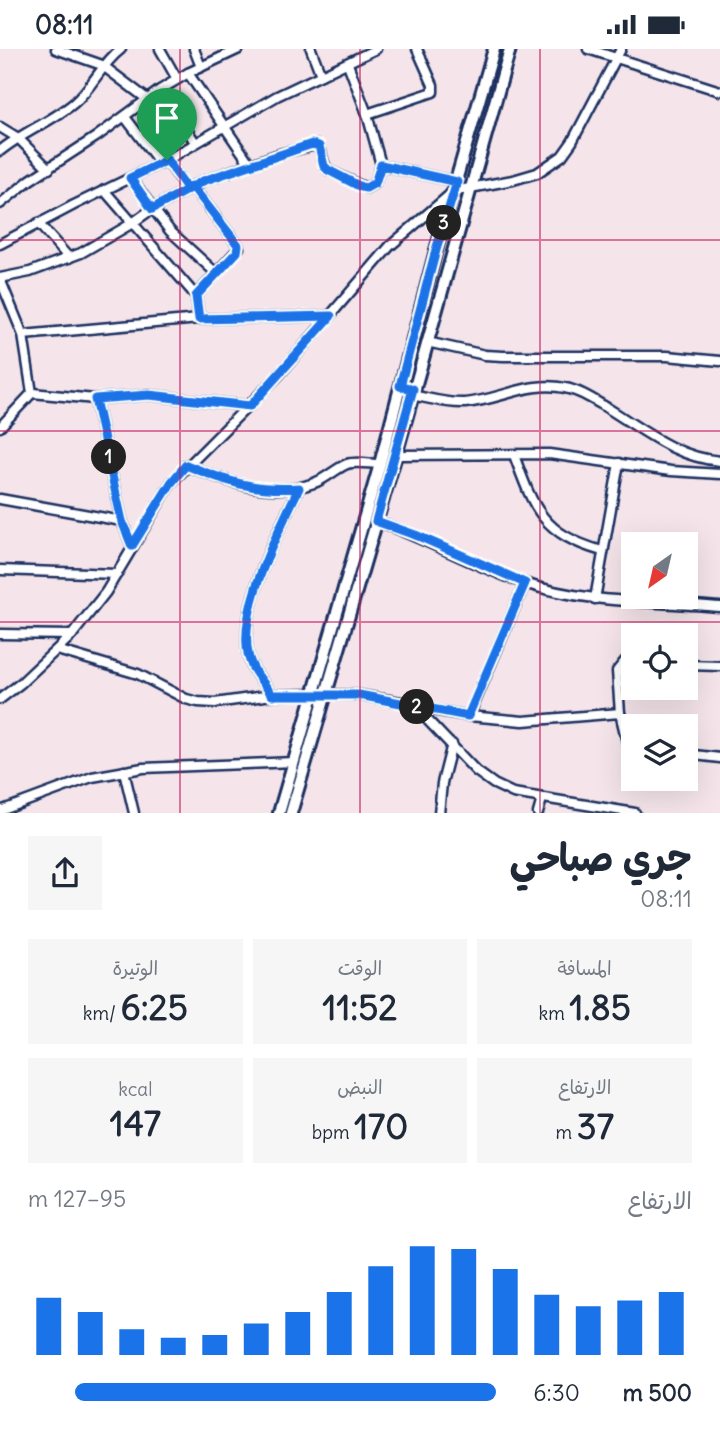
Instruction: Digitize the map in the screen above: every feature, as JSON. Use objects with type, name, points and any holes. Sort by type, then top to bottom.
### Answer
[{"type":"street","points":[[56,49],[103,65],[147,99]]},
{"type":"street","points":[[0,151],[75,103],[103,65],[121,49]]},
{"type":"street","points":[[160,49],[177,79]]},
{"type":"street","points":[[194,49],[201,67]]},
{"type":"street","points":[[0,204],[30,180],[125,117],[160,90],[188,73],[239,49]]},
{"type":"street","points":[[311,49],[321,75]]},
{"type":"street","points":[[0,244],[163,162],[225,125],[376,49]]},
{"type":"street","points":[[367,114],[433,92],[433,85],[417,49]]},
{"type":"street","points":[[279,813],[380,464],[436,250],[494,49]]},
{"type":"street","points":[[291,813],[396,455],[510,49]]},
{"type":"street","points":[[588,49],[720,91]]},
{"type":"street","points":[[381,165],[470,189],[537,173],[562,156],[572,142],[621,49]]},
{"type":"street","points":[[32,393],[23,335],[0,278],[30,272],[94,247],[189,187],[279,154],[316,145],[328,170],[366,188],[375,183],[381,165],[367,114],[348,64]]},
{"type":"street","points":[[188,73],[250,164]]},
{"type":"street","points":[[160,90],[195,142]]},
{"type":"street","points":[[125,117],[238,245],[237,252],[196,296]]},
{"type":"street","points":[[0,127],[18,138],[49,169]]},
{"type":"street","points":[[130,178],[170,231],[216,273]]},
{"type":"street","points":[[0,699],[72,635],[117,574],[171,483],[186,465],[250,406],[390,246],[455,186]]},
{"type":"street","points":[[104,190],[196,296],[199,319]]},
{"type":"street","points":[[38,223],[69,258]]},
{"type":"street","points":[[23,335],[199,319],[331,316]]},
{"type":"street","points":[[427,342],[485,355],[667,356],[720,361]]},
{"type":"street","points":[[400,386],[448,403],[488,399],[535,386],[554,385],[569,388],[690,457],[720,461]]},
{"type":"street","points":[[32,393],[95,399],[149,395],[250,406]]},
{"type":"street","points":[[0,427],[32,393]]},
{"type":"street","points":[[95,399],[122,521],[132,546]]},
{"type":"street","points":[[396,455],[549,454],[671,471],[720,474]]},
{"type":"street","points":[[514,455],[529,495],[541,515],[553,528],[576,543],[602,551]]},
{"type":"street","points":[[594,599],[619,463]]},
{"type":"street","points":[[186,465],[240,485],[274,489],[299,488],[322,480],[347,464],[380,464]]},
{"type":"street","points":[[272,695],[252,667],[247,628],[260,574],[299,488]]},
{"type":"street","points":[[0,499],[122,521]]},
{"type":"street","points":[[376,521],[418,536],[525,583],[594,599],[720,607]]},
{"type":"street","points":[[0,570],[117,574]]},
{"type":"street","points":[[468,716],[525,583]]},
{"type":"street","points":[[0,634],[72,635]]},
{"type":"street","points":[[57,650],[138,674],[186,699],[215,702],[272,695],[359,695],[468,716],[541,721],[620,713]]},
{"type":"street","points":[[698,665],[720,666]]},
{"type":"street","points":[[621,666],[617,671],[621,717]]},
{"type":"street","points":[[415,707],[484,778],[513,793],[635,813]]},
{"type":"street","points":[[439,813],[442,783],[452,744]]},
{"type":"street","points":[[698,755],[720,758]]},
{"type":"street","points":[[0,811],[92,778],[124,771],[294,762]]},
{"type":"street","points":[[124,771],[134,813]]},
{"type":"street","points":[[538,813],[542,799]]},
{"type":"route","points":[[167,160],[130,178],[152,209],[187,188],[203,181],[312,144],[319,146],[324,166],[328,170],[361,187],[371,187],[375,183],[381,165],[457,182],[400,386],[413,389],[376,521],[418,536],[525,583],[468,716],[359,695],[272,695],[252,667],[247,628],[265,560],[299,488],[274,489],[240,485],[186,465],[161,498],[132,546],[122,521],[95,399],[149,395],[250,406],[331,316],[199,319],[196,296],[239,249],[192,186],[187,188],[167,160]]}]
